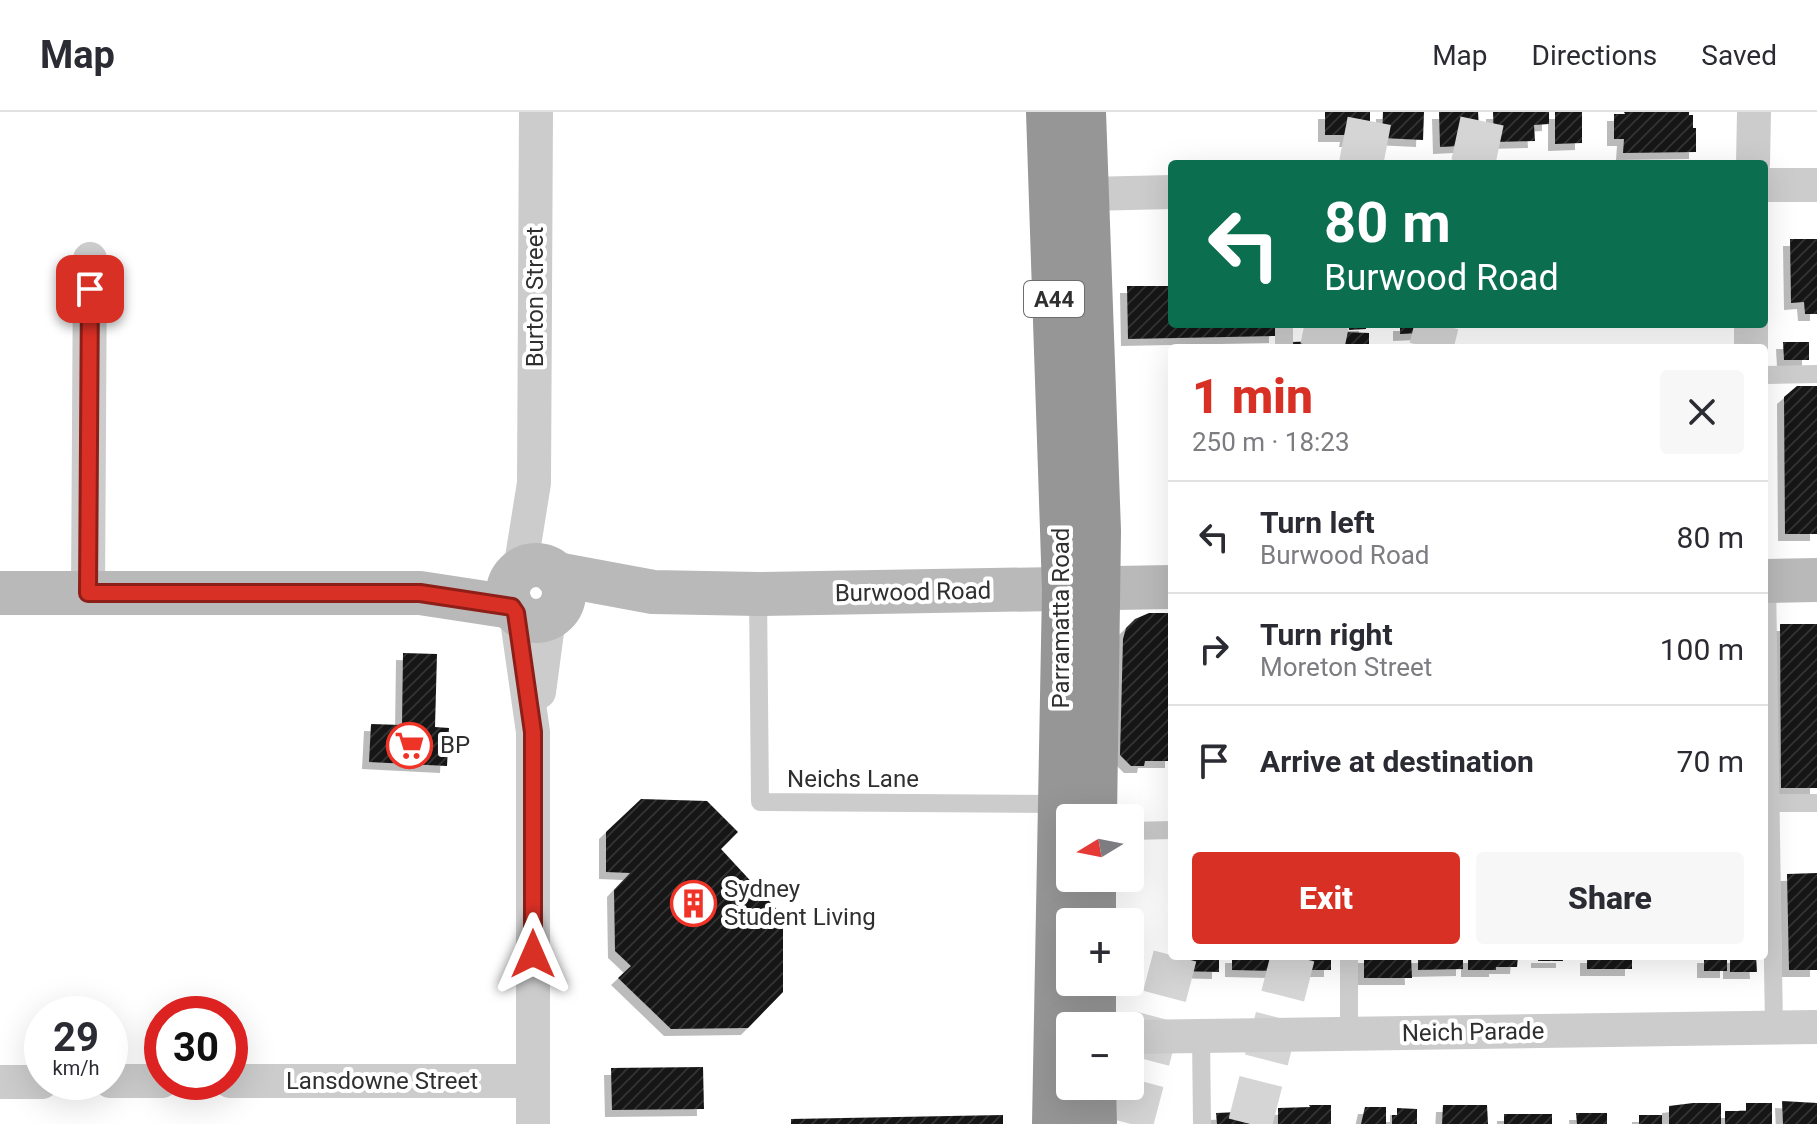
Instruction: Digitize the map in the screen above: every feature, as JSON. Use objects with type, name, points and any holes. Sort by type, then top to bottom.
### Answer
[{"type":"highway","name":"Parramatta Road","points":[[1048,112],[1082,590]]},
{"type":"highway","name":"Parramatta Road","points":[[1077,804],[1087,194],[1084,112]]},
{"type":"highway","name":"Parramatta Road","points":[[1054,1124],[1071,892]]},
{"type":"highway","points":[[1094,1100],[1095,1124]]},
{"type":"street","name":"Burton Street","points":[[533,1124],[536,112]]},
{"type":"street","points":[[1753,160],[1754,112]]},
{"type":"street","points":[[1768,185],[1817,185]]},
{"type":"street","points":[[1087,194],[1168,192]]},
{"type":"street","points":[[88,593],[90,259]]},
{"type":"street","points":[[1768,581],[1817,580]]},
{"type":"street","name":"Burwood Road","points":[[0,593],[758,594],[1168,587]]},
{"type":"street","name":"Neich Parade","points":[[1144,1037],[1817,1027]]},
{"type":"street","name":"Lansdowne Street","points":[[248,1081],[533,1081]]},
{"type":"street","points":[[0,1082],[24,1082]]},
{"type":"lane","points":[[1768,375],[1817,374]]},
{"type":"lane","name":"Neichs Lane","points":[[758,594],[760,802],[1056,810]]},
{"type":"lane","points":[[1768,803],[1817,803]]},
{"type":"lane","points":[[1144,831],[1168,830]]},
{"type":"lane","points":[[1768,835],[1774,1028]]},
{"type":"lane","points":[[1349,960],[1349,1033]]},
{"type":"lane","points":[[1201,1035],[1202,1124]]},
{"type":"building","points":[[1325,112],[1370,112],[1370,140],[1346,140],[1347,135],[1325,135]]},
{"type":"building","points":[[1383,112],[1424,112],[1423,140],[1382,138]]},
{"type":"building","points":[[1439,112],[1478,112],[1480,145],[1440,147]]},
{"type":"building","points":[[1493,112],[1549,112],[1549,124],[1534,125],[1535,141],[1494,142]]},
{"type":"building","points":[[1555,112],[1582,112],[1582,143],[1555,144]]},
{"type":"building","points":[[1689,112],[1693,115],[1693,128],[1696,128],[1696,152],[1623,153],[1624,139],[1614,139],[1614,114]]},
{"type":"building","points":[[1790,239],[1817,239],[1817,314],[1805,314],[1804,302],[1791,303]]},
{"type":"building","points":[[1127,286],[1168,286],[1168,328],[1276,328],[1276,336],[1128,339]]},
{"type":"building","points":[[1400,328],[1444,328],[1445,332],[1400,334]]},
{"type":"building","points":[[1344,332],[1369,333],[1369,344],[1344,344]]},
{"type":"building","points":[[1340,341],[1340,344],[1288,344]]},
{"type":"building","points":[[1783,342],[1809,342],[1809,360],[1784,360]]},
{"type":"building","points":[[1797,386],[1817,386],[1817,534],[1785,534],[1784,397]]},
{"type":"building","points":[[1149,613],[1168,613],[1168,761],[1145,761],[1144,766],[1131,766],[1120,755],[1123,639],[1126,628],[1135,619]]},
{"type":"building","points":[[1780,624],[1817,624],[1817,788],[1781,788]]},
{"type":"building","points":[[403,653],[437,654],[435,727],[449,728],[447,766],[369,762],[371,724],[402,725]]},
{"type":"building","name":"Sydney Student Living","points":[[641,799],[707,801],[738,832],[721,849],[783,916],[783,992],[748,1028],[671,1029],[618,978],[631,966],[615,951],[614,890],[630,873],[606,872],[606,832]]},
{"type":"building","points":[[1817,873],[1817,970],[1789,970],[1787,874]]},
{"type":"building","points":[[1176,960],[1219,960],[1219,972],[1177,971]]},
{"type":"building","points":[[1232,960],[1275,960],[1275,971],[1232,970]]},
{"type":"building","points":[[1288,960],[1331,960],[1331,970],[1288,970]]},
{"type":"building","points":[[1364,960],[1411,960],[1412,978],[1364,978]]},
{"type":"building","points":[[1418,960],[1463,960],[1463,969],[1418,970]]},
{"type":"building","points":[[1468,960],[1518,960],[1517,967],[1468,970]]},
{"type":"building","points":[[1587,960],[1632,960],[1632,969],[1587,969]]},
{"type":"building","points":[[1704,960],[1727,960],[1727,971],[1704,971]]},
{"type":"building","points":[[1730,960],[1756,960],[1757,972],[1730,972]]},
{"type":"building","points":[[703,1067],[704,1109],[612,1110],[611,1068]]},
{"type":"building","points":[[1782,1101],[1817,1103],[1817,1124],[1783,1124]]},
{"type":"building","points":[[1721,1103],[1721,1124],[1669,1124],[1669,1106]]},
{"type":"building","points":[[1746,1103],[1772,1103],[1772,1124],[1725,1124],[1725,1111],[1746,1111]]},
{"type":"building","points":[[1240,1104],[1258,1104],[1258,1124],[1217,1124],[1216,1113],[1240,1112]]},
{"type":"building","points":[[1331,1105],[1331,1124],[1278,1124],[1278,1108]]},
{"type":"building","points":[[1443,1105],[1487,1105],[1488,1124],[1442,1124]]},
{"type":"building","points":[[1365,1107],[1386,1107],[1386,1124],[1361,1124]]},
{"type":"building","points":[[1397,1108],[1417,1109],[1417,1124],[1392,1124],[1392,1115],[1397,1115]]},
{"type":"building","points":[[1576,1113],[1607,1113],[1607,1124],[1577,1124]]},
{"type":"building","points":[[1504,1114],[1552,1114],[1552,1124],[1504,1124]]},
{"type":"building","points":[[1003,1115],[1003,1124],[791,1124],[791,1119]]},
{"type":"building","points":[[1639,1115],[1662,1115],[1662,1124],[1639,1124]]},
{"type":"tunnel","points":[[1362,160],[1371,112]]},
{"type":"tunnel","points":[[1474,160],[1484,112]]},
{"type":"tunnel","points":[[1323,344],[1326,328]]},
{"type":"tunnel","points":[[1432,344],[1436,328]]},
{"type":"tunnel","points":[[1131,1124],[1174,960]]},
{"type":"tunnel","points":[[1250,1124],[1292,960]]},
{"type":"place","name":"BP","points":[[409,745]]},
{"type":"place","name":"Sydney Student Living","points":[[693,903]]},
{"type":"route","points":[[90,289],[88,593],[420,593],[512,607],[516,613],[533,732],[533,954]]}]
